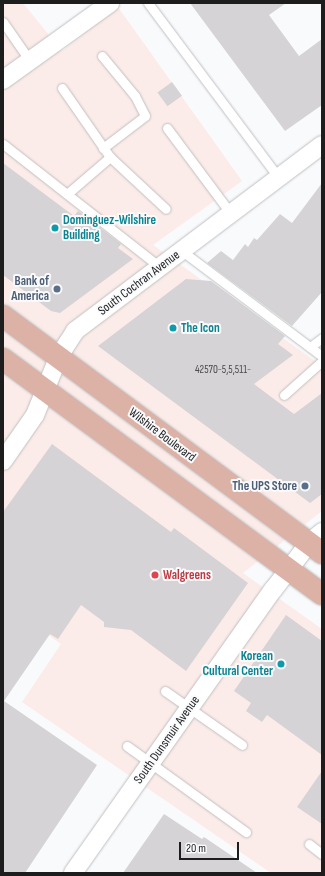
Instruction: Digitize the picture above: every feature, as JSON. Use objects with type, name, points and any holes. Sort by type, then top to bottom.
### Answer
[{"type":"main road","name":"Wilshire Boulevard","points":[[3,316],[318,543]]},
{"type":"main road","points":[[3,359],[322,594]]},
{"type":"street","points":[[3,80],[110,3]]},
{"type":"street","name":"South Cochran Avenue","points":[[3,461],[35,415],[59,356],[75,331],[322,145]]},
{"type":"street","name":"South Dunsmuir Avenue","points":[[73,873],[288,569],[318,543]]},
{"type":"lane","points":[[148,3],[278,178]]},
{"type":"lane","points":[[3,22],[30,61]]},
{"type":"lane","points":[[102,56],[135,96],[145,116],[103,148]]},
{"type":"lane","points":[[62,88],[110,157],[166,209]]},
{"type":"lane","points":[[167,128],[231,214]]},
{"type":"lane","points":[[3,144],[160,267]]},
{"type":"lane","points":[[67,194],[110,157]]},
{"type":"lane","points":[[182,251],[322,356]]},
{"type":"lane","points":[[310,347],[322,338]]},
{"type":"lane","points":[[284,395],[322,361]]},
{"type":"lane","points":[[165,691],[242,745]]},
{"type":"lane","points":[[127,746],[246,832]]},
{"type":"lane","points":[[309,844],[322,854]]},
{"type":"shaded area","points":[[3,3],[23,3],[62,51],[118,7],[242,181],[153,245],[322,366],[322,511],[243,573],[322,629],[322,873],[271,873],[22,702],[61,644],[3,603]]},
{"type":"building","points":[[190,3],[286,3],[269,15],[299,56],[322,39],[322,105],[285,131]]},
{"type":"building","points":[[172,82],[182,96],[167,106],[157,93]]},
{"type":"building","name":"Dominguez-Wilshire Building","points":[[3,163],[74,216],[78,211],[121,244],[118,248],[133,259],[60,313],[51,311],[3,275]]},
{"type":"building","points":[[322,183],[322,292],[292,326],[207,263],[221,251],[233,260],[245,244],[248,247],[254,238],[257,240],[280,214],[292,223]]},
{"type":"building","points":[[186,279],[211,281],[285,336],[278,344],[293,355],[254,384],[294,414],[322,393],[322,494],[310,503],[98,346]]},
{"type":"building","points":[[52,444],[171,532],[174,528],[248,583],[186,671],[131,630],[104,627],[104,622],[81,605],[58,639],[50,634],[4,701],[97,765],[25,873],[3,873],[3,512]]},
{"type":"building","points":[[286,615],[322,641],[322,755],[267,715],[262,722],[246,711],[251,703],[234,691]]},
{"type":"building","points":[[322,771],[322,824],[297,807]]},
{"type":"building","points":[[164,814],[202,839],[204,837],[257,873],[123,873]]},
{"type":"place","name":"Dominguez-Wilshire Building","points":[[55,228]]},
{"type":"place","name":"Bank of America","points":[[57,289]]},
{"type":"place","name":"The Icon","points":[[173,328]]},
{"type":"place","name":"The UPS Store","points":[[305,486]]},
{"type":"place","name":"Walgreens","points":[[155,575]]},
{"type":"place","name":"Korean Cultural Center","points":[[281,664]]}]
